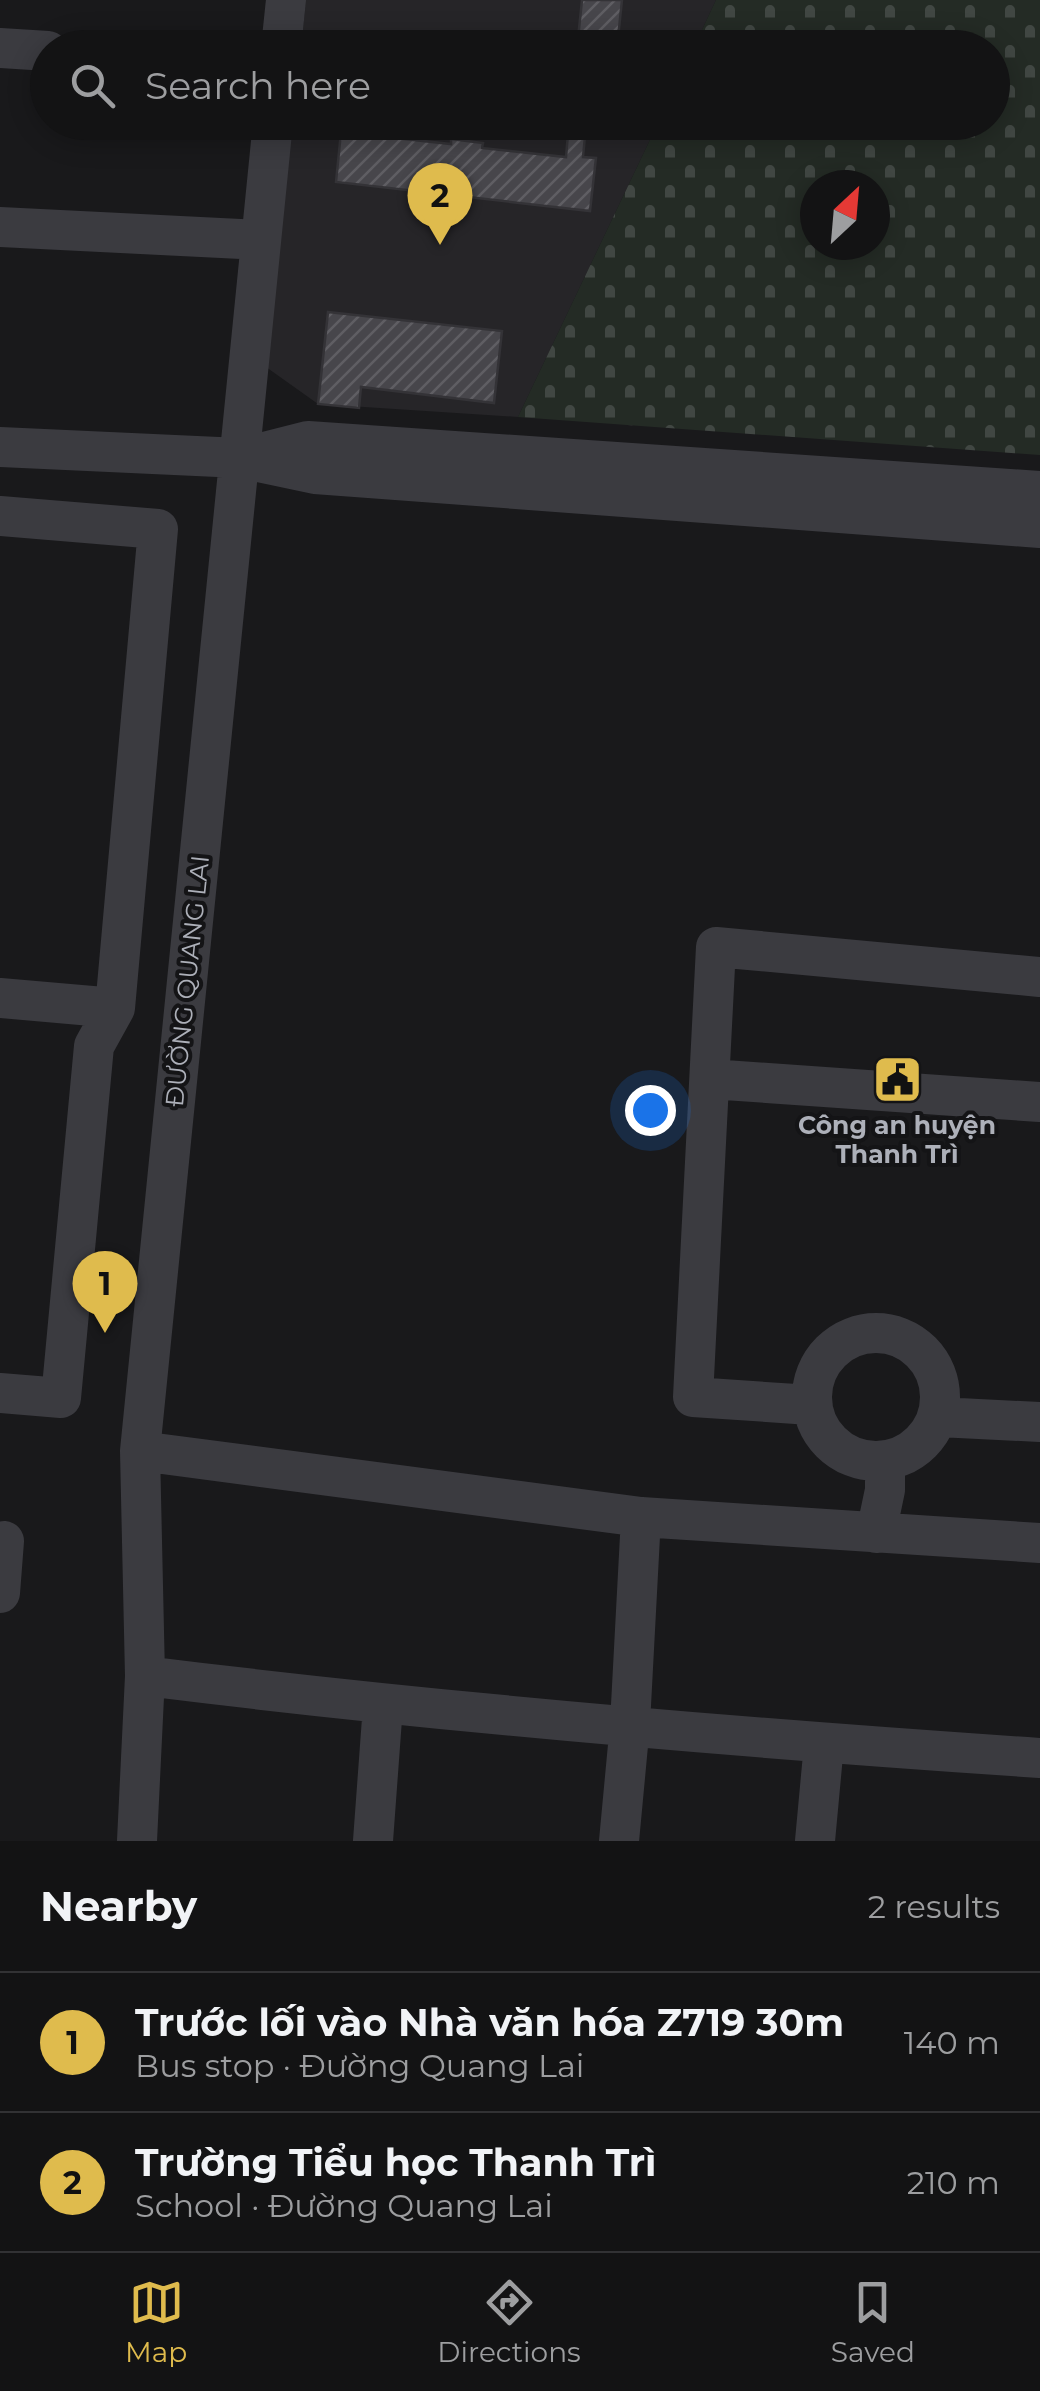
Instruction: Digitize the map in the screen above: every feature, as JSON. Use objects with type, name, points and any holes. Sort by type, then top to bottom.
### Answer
[{"type":"street","points":[[283,30],[286,0]]},
{"type":"street","points":[[0,48],[30,50]]},
{"type":"street","name":"ĐƯỜNG QUANG LAI","points":[[137,1841],[145,1676],[140,1451],[271,140]]},
{"type":"street","points":[[0,227],[260,240]]},
{"type":"street","points":[[0,448],[240,458],[315,474],[725,487],[1040,491]]},
{"type":"street","points":[[725,487],[1040,528]]},
{"type":"street","points":[[0,516],[158,528],[115,1008],[94,1046],[61,1398],[0,1393]]},
{"type":"street","points":[[810,1405],[694,1397],[716,948],[1040,977]]},
{"type":"street","points":[[0,998],[115,1008]]},
{"type":"street","points":[[710,1080],[1040,1102]]},
{"type":"street","points":[[882,1332],[918,1346],[939,1378],[939,1416],[919,1447],[886,1462],[851,1458],[824,1437],[810,1405],[817,1367],[844,1339],[882,1332]]},
{"type":"street","points":[[939,1416],[1040,1422]]},
{"type":"street","points":[[140,1451],[642,1517],[1040,1543]]},
{"type":"street","points":[[876,1533],[886,1462]]},
{"type":"street","points":[[619,1841],[642,1517]]},
{"type":"street","points":[[0,1593],[4,1540]]},
{"type":"street","points":[[145,1676],[383,1705],[824,1744],[1040,1758]]},
{"type":"street","points":[[373,1841],[383,1705]]},
{"type":"street","points":[[815,1841],[824,1744]]},
{"type":"shaded area","points":[[306,0],[716,0],[702,30],[303,30]]},
{"type":"shaded area","points":[[290,140],[650,140],[518,417],[318,404],[266,367]]},
{"type":"green space","points":[[716,0],[1040,0],[1040,455],[518,417],[650,140],[1010,140],[1010,30],[702,30]]},
{"type":"building","points":[[582,0],[622,0],[619,30],[579,30]]},
{"type":"building","points":[[340,140],[451,144],[451,140],[459,140],[483,143],[482,148],[566,157],[567,140],[585,140],[583,157],[596,158],[590,211],[336,182]]},
{"type":"building","points":[[328,312],[502,331],[494,403],[361,387],[359,408],[318,404]]},
{"type":"place","name":"Trường Tiểu học Thanh Trì","points":[[440,245]]},
{"type":"place","name":"Công an huyện Thanh Trì","points":[[897,1079]]},
{"type":"place","name":"Trước lối vào Nhà văn hóa Z719 30m","points":[[105,1333]]}]
